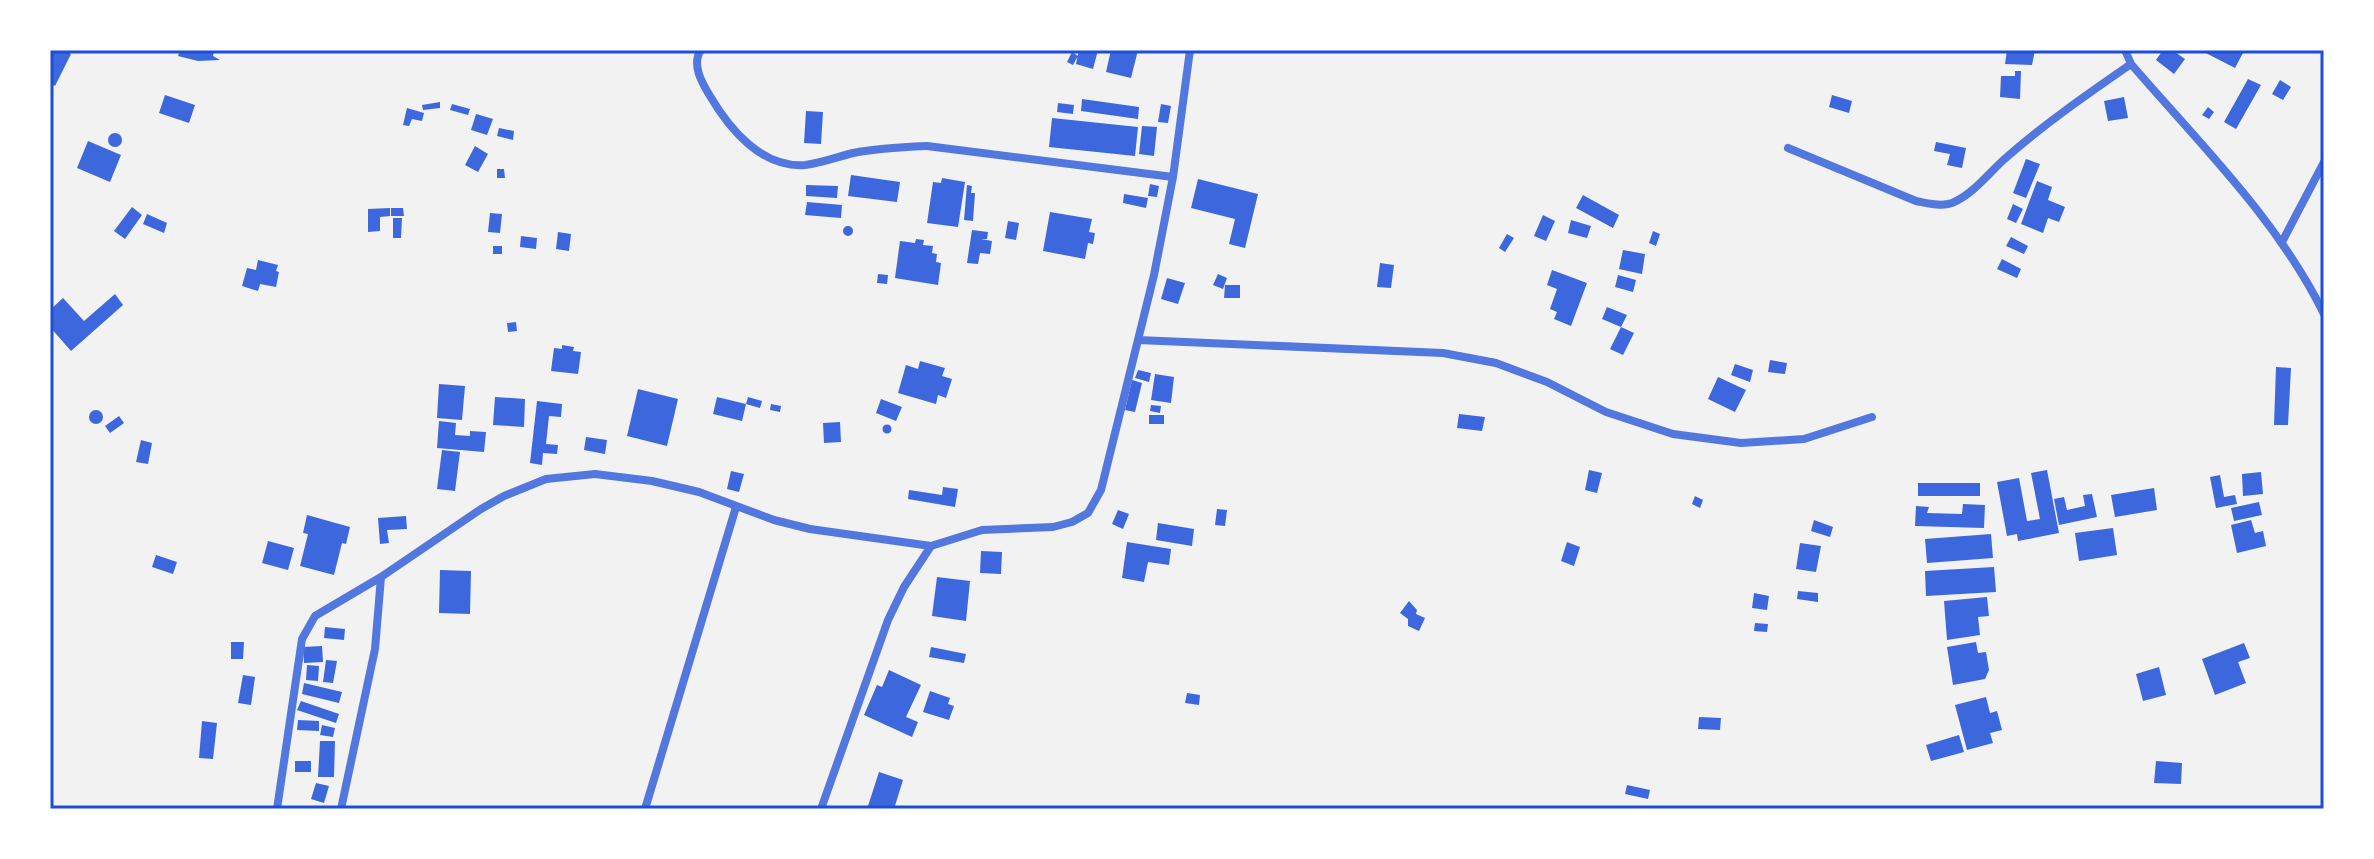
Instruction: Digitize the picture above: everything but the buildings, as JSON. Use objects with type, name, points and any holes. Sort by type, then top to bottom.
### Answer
[{"type":"street","points":[[701,50],[697,55],[697,67],[712,99],[742,137],[762,155],[782,164],[804,165],[889,148],[927,146],[1173,177]]},
{"type":"street","points":[[277,809],[302,639],[315,616],[381,577],[481,509],[546,479],[595,474],[652,481],[699,492],[736,507],[810,529],[931,546],[982,530],[1053,527],[1072,522],[1088,513],[1101,490],[1154,275],[1173,177],[1190,50]]},
{"type":"street","points":[[2125,50],[2131,64],[2282,242],[2310,284],[2324,314]]},
{"type":"street","points":[[1788,148],[1916,201],[1951,204],[1970,192],[2006,157],[2053,119],[2131,64]]},
{"type":"street","points":[[2282,242],[2324,162]]},
{"type":"street","points":[[1138,340],[1443,353],[1496,363],[1547,382],[1606,412],[1673,434],[1741,443],[1804,439],[1872,417]]},
{"type":"street","points":[[645,809],[736,507]]},
{"type":"street","points":[[821,809],[888,620],[904,587],[931,546]]},
{"type":"street","points":[[341,809],[375,649],[381,577]]}]
